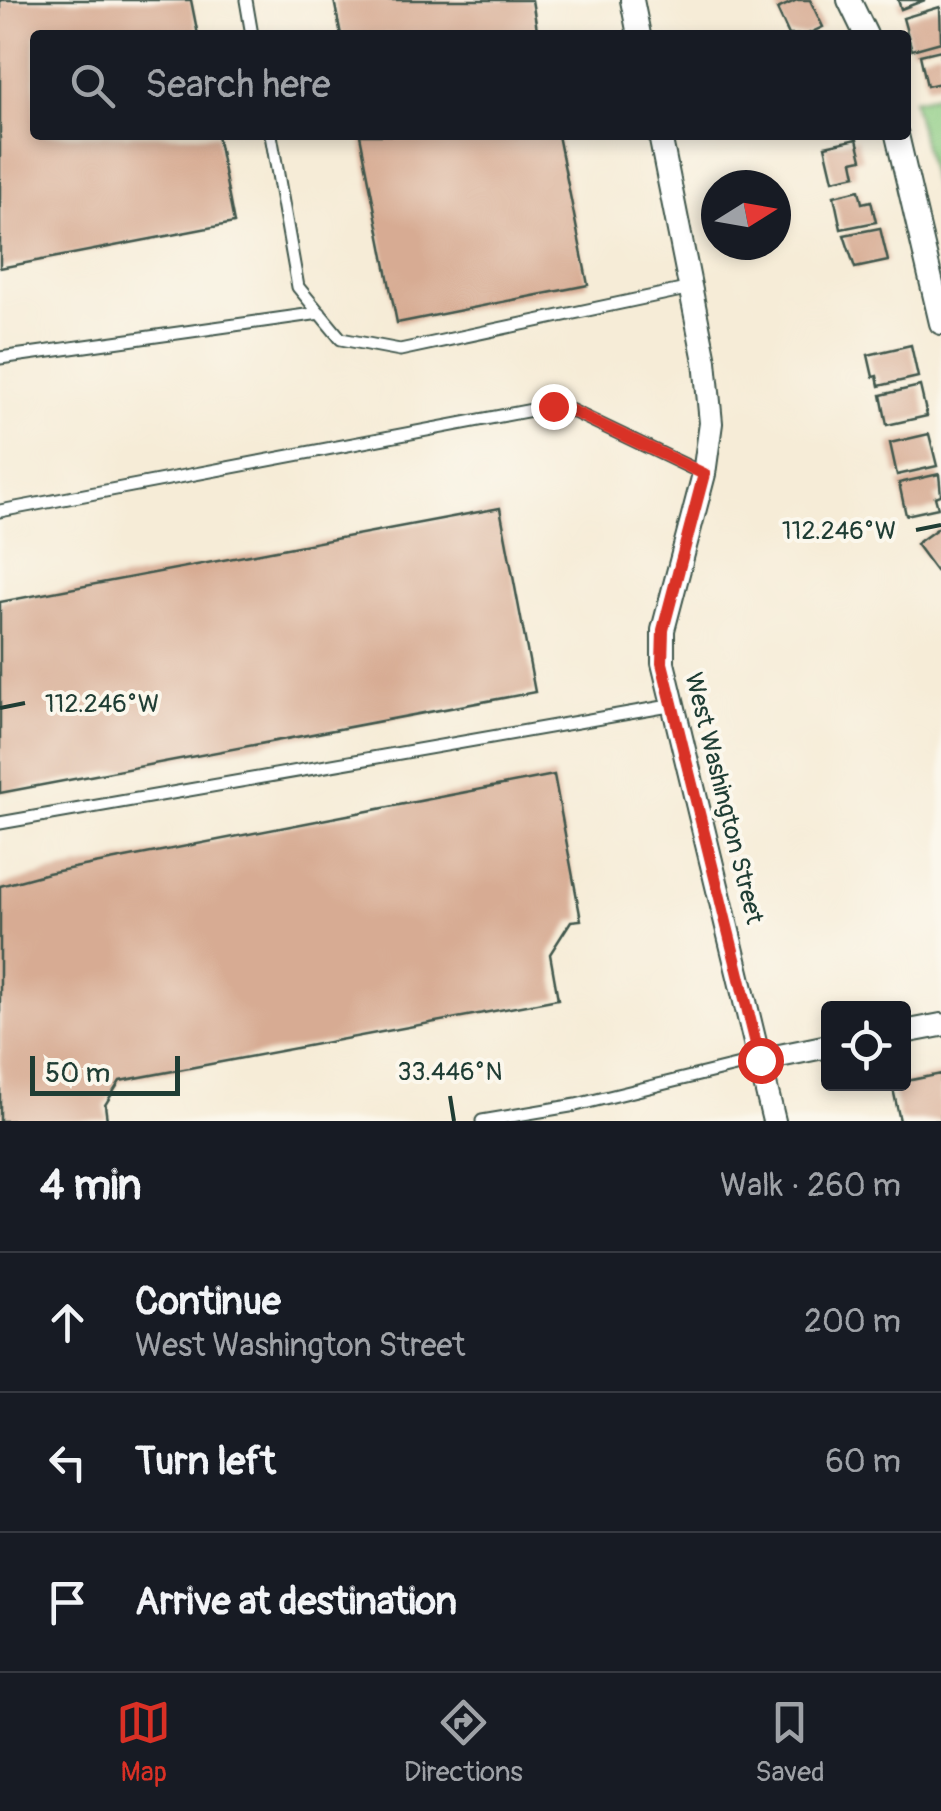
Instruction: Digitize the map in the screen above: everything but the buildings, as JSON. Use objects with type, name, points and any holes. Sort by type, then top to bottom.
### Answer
[{"type":"street","points":[[632,0],[639,30]]},
{"type":"street","points":[[849,0],[864,30]]},
{"type":"street","name":"West Washington Street","points":[[661,140],[706,361],[711,423],[704,474],[663,630],[662,663],[774,1121]]},
{"type":"street","points":[[899,140],[941,323]]},
{"type":"street","points":[[911,1031],[941,1025]]},
{"type":"street","points":[[760,1060],[821,1047]]},
{"type":"lane","points":[[246,0],[251,30]]},
{"type":"lane","points":[[271,140],[298,287],[342,339],[400,350],[691,288]]},
{"type":"lane","points":[[0,358],[320,313]]},
{"type":"lane","points":[[0,511],[553,406],[566,408],[704,474]]},
{"type":"lane","points":[[0,823],[675,705]]},
{"type":"lane","points":[[482,1121],[576,1105],[760,1060]]},
{"type":"green space","points":[[941,94],[941,217],[913,100]]},
{"type":"route","points":[[553,406],[566,408],[704,474],[663,630],[662,663],[760,1060]]}]
